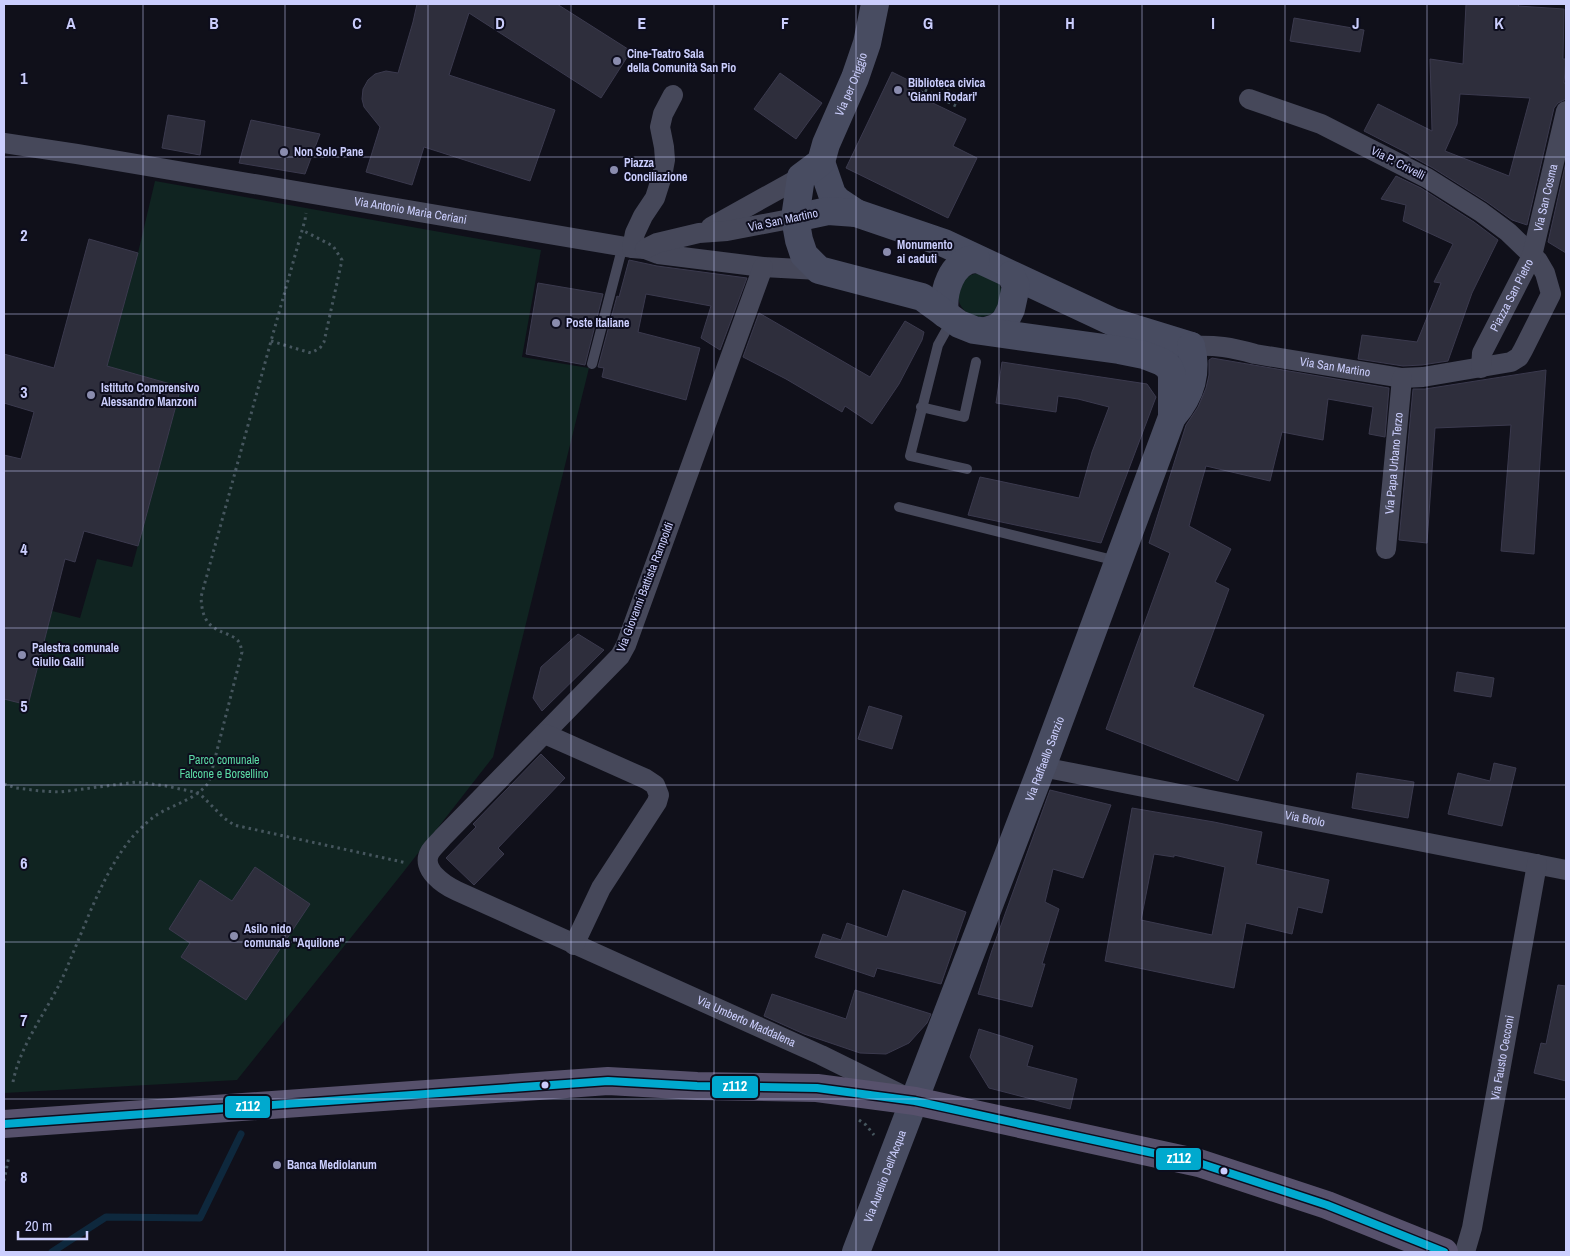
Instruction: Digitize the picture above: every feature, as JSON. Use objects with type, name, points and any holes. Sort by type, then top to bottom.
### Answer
[{"type":"main road","points":[[4,1124],[608,1081],[697,1086],[817,1088],[915,1101],[1199,1163],[1327,1205],[1444,1252]]},
{"type":"street","name":"Via per Origgio","points":[[819,270],[804,255],[795,218],[811,170],[826,144],[855,78],[867,43],[875,4]]},
{"type":"street","points":[[633,247],[635,233],[655,198],[662,176],[665,160],[660,127],[662,114],[673,95]]},
{"type":"street","name":"Via P. Crivelli","points":[[1249,99],[1321,124],[1427,178],[1481,212],[1508,232],[1532,256]]},
{"type":"street","name":"Via San Cosma","points":[[1532,256],[1566,111]]},
{"type":"street","name":"Via Antonio Maria Ceriani","points":[[4,143],[633,247],[658,254],[763,267],[819,270]]},
{"type":"street","points":[[699,233],[734,216],[811,170],[838,201],[856,212]]},
{"type":"street","name":"Via San Martino","points":[[633,247],[699,233],[727,231],[828,210],[856,212],[944,243],[1113,322],[1191,346]]},
{"type":"street","name":"Piazza San Pietro","points":[[1532,256],[1542,266],[1559,291],[1519,357],[1511,362],[1481,368],[1482,353],[1532,256]]},
{"type":"street","points":[[949,317],[944,297],[949,280],[964,261],[976,258]]},
{"type":"street","name":"Via Giovanni Battista Rampoldi","points":[[431,869],[429,853],[443,837],[620,656],[626,645],[763,267]]},
{"type":"street","name":"Via San Martino","points":[[819,270],[922,297],[949,317],[974,330],[1144,355],[1162,362],[1169,367],[1172,375],[1172,417]]},
{"type":"street","points":[[986,331],[998,327],[1006,321],[1011,309],[1016,286],[1011,275]]},
{"type":"street","name":"Via San Martino","points":[[1144,355],[1191,346],[1218,345],[1255,354],[1402,378],[1423,377],[1481,368]]},
{"type":"street","points":[[1172,417],[1186,398],[1193,378],[1194,359],[1191,346]]},
{"type":"street","name":"Via Papa Urbano Terzo","points":[[1386,549],[1402,378]]},
{"type":"street","name":"Via Raffaello Sanzio","points":[[915,1101],[1172,417]]},
{"type":"street","points":[[545,734],[646,779],[655,785],[659,795],[600,888],[574,945]]},
{"type":"street","name":"Via Brolo","points":[[1042,767],[1566,870]]},
{"type":"street","name":"Via Fausto Cecconi","points":[[1465,1252],[1472,1228],[1536,864]]},
{"type":"street","name":"Via Umberto Maddalena","points":[[431,869],[445,885],[457,891],[821,1055],[915,1101]]},
{"type":"street","points":[[817,1088],[821,1055]]},
{"type":"street","name":"Via Aurelio Dell'Acqua","points":[[856,1252],[915,1101]]},
{"type":"lane","points":[[592,364],[633,247]]},
{"type":"lane","points":[[949,317],[938,345],[910,456],[967,469]]},
{"type":"lane","points":[[921,407],[964,417],[976,362]]},
{"type":"lane","points":[[899,507],[1118,561]]},
{"type":"path","points":[[911,94],[919,97],[922,89],[956,106],[961,97],[934,84],[937,76]]},
{"type":"path","points":[[13,1082],[17,1064],[59,983],[118,856],[154,816],[199,793],[209,782],[242,652],[240,643],[233,636],[219,631],[206,620],[202,609],[201,597],[305,220],[308,194]]},
{"type":"path","points":[[271,341],[311,353],[320,348],[324,342],[342,260],[333,246],[302,230]]},
{"type":"path","points":[[4,784],[16,788],[60,792],[137,782],[199,793],[224,818],[234,825],[431,869]]},
{"type":"path","points":[[4,1181],[8,1156]]},
{"type":"green space","name":"Parco comunale Falcone e Borsellino","points":[[155,181],[541,250],[522,357],[589,368],[493,757],[237,1080],[4,1093],[4,699],[28,705],[52,611],[80,618],[97,559],[132,567],[181,387],[107,366],[138,253]]},
{"type":"green space","points":[[980,273],[992,277],[998,283],[1002,295],[998,307],[992,313],[980,317],[968,313],[962,307],[958,295],[962,283],[968,277]]},
{"type":"building","points":[[417,4],[557,4],[631,51],[601,98],[469,13],[449,75],[555,110],[530,181],[424,147],[412,185],[366,172],[380,127],[364,107],[362,99],[363,89],[368,80],[375,74],[386,71],[398,73]]},
{"type":"building","points":[[1466,4],[1520,4],[1518,6],[1564,9],[1563,59],[1566,59],[1564,83],[1566,83],[1566,99],[1558,103],[1554,108],[1527,225],[1512,220],[1433,168],[1364,131],[1378,104],[1432,131],[1430,59],[1463,64]],"holes":[[[1460,94],[1530,98],[1509,176],[1445,151],[1457,124]]]},
{"type":"building","points":[[1294,18],[1364,30],[1360,52],[1290,41]]},
{"type":"building","points":[[892,72],[916,84],[912,93],[966,119],[953,146],[977,158],[948,218],[846,168]]},
{"type":"building","points":[[780,73],[822,103],[796,139],[754,109]]},
{"type":"building","points":[[168,115],[205,121],[200,155],[162,148]]},
{"type":"building","points":[[251,120],[320,134],[305,174],[239,163]]},
{"type":"building","points":[[1566,162],[1566,253],[1548,242]]},
{"type":"building","points":[[1396,176],[1421,188],[1498,240],[1472,293],[1448,361],[1403,366],[1358,359],[1362,335],[1417,342],[1441,283],[1434,282],[1453,244],[1403,221],[1406,205],[1381,199]]},
{"type":"building","name":"Istituto Comprensivo Alessandro Manzoni","points":[[89,239],[138,253],[107,366],[181,387],[138,546],[84,531],[75,562],[65,559],[28,705],[4,699],[4,455],[21,459],[34,412],[4,403],[4,354],[54,368]]},
{"type":"building","points":[[629,260],[657,266],[747,278],[720,350],[701,338],[711,306],[646,294],[638,332],[700,348],[686,400],[602,377],[604,368],[598,367],[617,296],[619,297]]},
{"type":"building","name":"Poste Italiane","points":[[538,283],[603,294],[585,365],[526,354]]},
{"type":"building","points":[[759,313],[870,377],[905,321],[924,332],[922,340],[899,384],[872,424],[845,406],[842,412],[786,379],[743,357]]},
{"type":"building","points":[[1212,358],[1389,388],[1385,437],[1369,434],[1373,407],[1328,399],[1323,440],[1282,432],[1270,481],[1206,466],[1189,526],[1231,549],[1215,582],[1229,589],[1193,687],[1264,715],[1238,781],[1106,729],[1170,553],[1149,543],[1186,425],[1198,407],[1206,388],[1209,375],[1209,360]]},
{"type":"building","points":[[1002,362],[1147,384],[1156,397],[1101,543],[968,515],[980,477],[1079,498],[1092,452],[1109,407],[1058,396],[1056,412],[996,403]]},
{"type":"building","points":[[1546,370],[1534,554],[1501,551],[1511,425],[1435,428],[1427,543],[1399,540],[1413,389],[1425,389]]},
{"type":"building","points":[[578,634],[604,650],[542,711],[533,698],[541,667]]},
{"type":"building","points":[[1457,672],[1494,678],[1491,697],[1454,691]]},
{"type":"building","points":[[869,706],[902,716],[892,749],[858,739]]},
{"type":"building","points":[[541,754],[565,778],[498,848],[504,854],[474,885],[446,858],[476,827],[473,824]]},
{"type":"building","points":[[1494,763],[1516,768],[1502,826],[1448,814],[1458,773],[1490,781]]},
{"type":"building","points":[[1357,773],[1414,782],[1408,818],[1352,808]]},
{"type":"building","points":[[1050,790],[1111,805],[1083,878],[1053,869],[1045,902],[1059,909],[1042,964],[1045,964],[1032,1007],[978,994]]},
{"type":"building","points":[[1132,808],[1262,832],[1256,864],[1329,880],[1322,913],[1298,907],[1292,934],[1246,923],[1234,988],[1105,961]],"holes":[[[1154,854],[1174,857],[1174,855],[1225,867],[1212,935],[1141,920]]]},
{"type":"building","name":"Asilo nido comunale \"Aquilone\"","points":[[255,867],[310,904],[246,1000],[181,957],[190,943],[169,929],[200,880],[232,901]]},
{"type":"building","points":[[903,890],[966,912],[941,984],[877,968],[874,977],[815,957],[823,934],[841,940],[847,923],[887,937]]},
{"type":"building","points":[[1558,985],[1566,986],[1566,1081],[1534,1073],[1541,1043],[1546,1044]]},
{"type":"building","points":[[855,990],[931,1014],[927,1023],[909,1043],[886,1054],[860,1053],[804,1034],[764,1016],[772,994],[846,1019]]},
{"type":"building","points":[[979,1029],[1033,1046],[1027,1066],[1077,1079],[1070,1109],[989,1088],[970,1057]]},
{"type":"waterway","points":[[52,1252],[106,1217],[200,1218],[241,1134]]},
{"type":"transit line","name":"z112","points":[[4,1124],[608,1081],[697,1086],[817,1088],[915,1101],[1199,1163],[1327,1205],[1444,1252]]},
{"type":"place","name":"Cine-Teatro Sala della Comunità San Pio","points":[[617,61]]},
{"type":"place","name":"Biblioteca civica 'Gianni Rodari'","points":[[898,90]]},
{"type":"place","name":"Non Solo Pane","points":[[284,152]]},
{"type":"place","name":"Piazza Conciliazione","points":[[614,170]]},
{"type":"place","name":"Monumento ai caduti","points":[[887,252]]},
{"type":"place","name":"Poste Italiane","points":[[556,323]]},
{"type":"place","name":"Istituto Comprensivo Alessandro Manzoni","points":[[91,395]]},
{"type":"place","name":"Palestra comunale Giulio Galli","points":[[22,655]]},
{"type":"place","name":"Asilo nido comunale \"Aquilone\"","points":[[234,936]]},
{"type":"place","name":"Banca Mediolanum","points":[[277,1165]]}]
